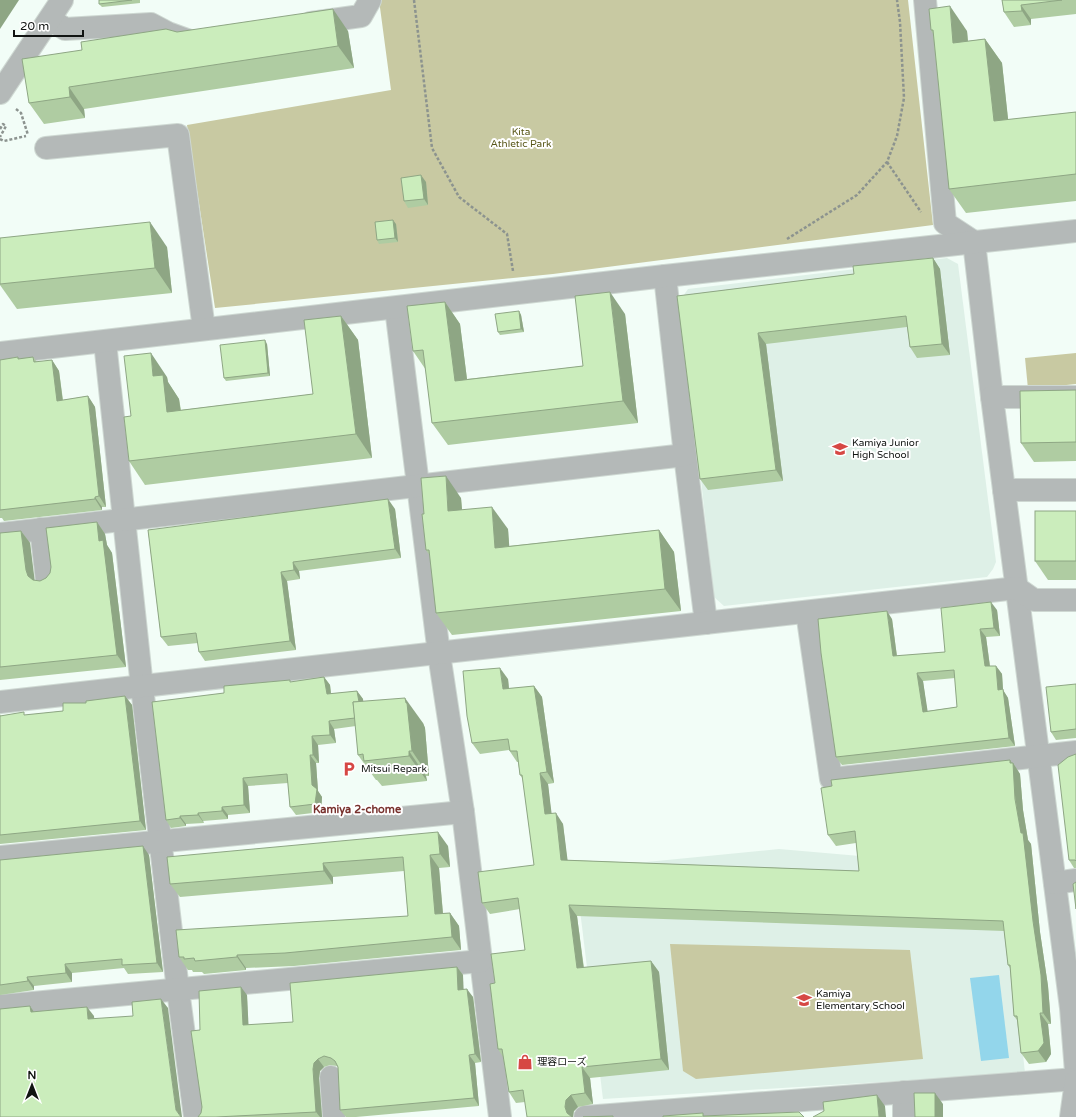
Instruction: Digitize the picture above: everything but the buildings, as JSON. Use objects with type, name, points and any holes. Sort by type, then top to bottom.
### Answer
[{"type":"street","points":[[7,100],[50,19],[62,0]]},
{"type":"street","points":[[291,26],[361,16],[370,0]]},
{"type":"street","points":[[924,0],[945,223],[974,242]]},
{"type":"street","points":[[50,19],[65,29],[151,24],[168,33],[190,41],[213,37]]},
{"type":"street","points":[[46,148],[178,135],[204,329]]},
{"type":"street","points":[[0,353],[665,276],[1076,231]]},
{"type":"street","points":[[974,242],[992,397],[1071,1008],[1076,1072]]},
{"type":"street","points":[[665,276],[706,623]]},
{"type":"street","points":[[396,308],[439,654],[463,812],[500,1117]]},
{"type":"street","points":[[105,342],[142,687],[178,990],[195,1117]]},
{"type":"street","points":[[992,397],[1076,397]]},
{"type":"street","points":[[0,534],[419,487],[685,455]]},
{"type":"street","points":[[1004,490],[1076,490]]},
{"type":"street","points":[[41,529],[47,581]]},
{"type":"street","points":[[0,702],[439,654],[1017,588],[1034,600],[1076,600]]},
{"type":"street","points":[[807,612],[831,779],[1076,752]]},
{"type":"street","points":[[0,857],[463,812]]},
{"type":"street","points":[[1055,882],[1076,880]]},
{"type":"street","points":[[0,1006],[481,961]]},
{"type":"street","points":[[331,1077],[334,1117]]},
{"type":"street","points":[[585,1117],[817,1108],[904,1092],[1076,1080],[1071,1117]]},
{"type":"street","points":[[904,1092],[904,1117]]},
{"type":"path","points":[[414,0],[432,148],[459,197],[507,234],[513,272]]},
{"type":"path","points":[[781,243],[857,195],[887,162],[897,136],[904,98],[900,22],[897,0]]},
{"type":"path","points":[[7,100],[21,113],[28,136],[46,148]]},
{"type":"path","points":[[0,129],[3,124],[6,126],[0,138],[4,141],[28,136]]},
{"type":"path","points":[[887,162],[922,213]]},
{"type":"shaded area","name":"Kamiya Junior High School","points":[[947,258],[958,264],[996,562],[993,569],[987,577],[724,606],[714,597],[681,299],[688,289]]},
{"type":"shaded area","name":"Kamiya Elementary School","points":[[779,849],[929,862],[1009,926],[1025,1073],[603,1099],[575,869]]},
{"type":"green space","name":"Kita Athletic Park","points":[[379,0],[908,0],[933,225],[553,274],[215,308],[187,125],[391,90]]},
{"type":"green space","points":[[1076,353],[1076,384],[1028,389],[1025,358]]},
{"type":"green space","points":[[670,944],[910,950],[923,1059],[696,1079],[683,1071]]},
{"type":"water","points":[[999,975],[1009,1058],[981,1061],[970,978]]},
{"type":"place","name":"Kamiya Junior High School","points":[[840,449]]},
{"type":"place","name":"Mitsui Repark","points":[[349,769]]},
{"type":"place","name":"Kamiya Elementary School","points":[[804,1000]]},
{"type":"place","name":"理容ローズ","points":[[525,1062]]},
{"type":"district","name":"Kamiya 2-chome","points":[[357,809]]}]
